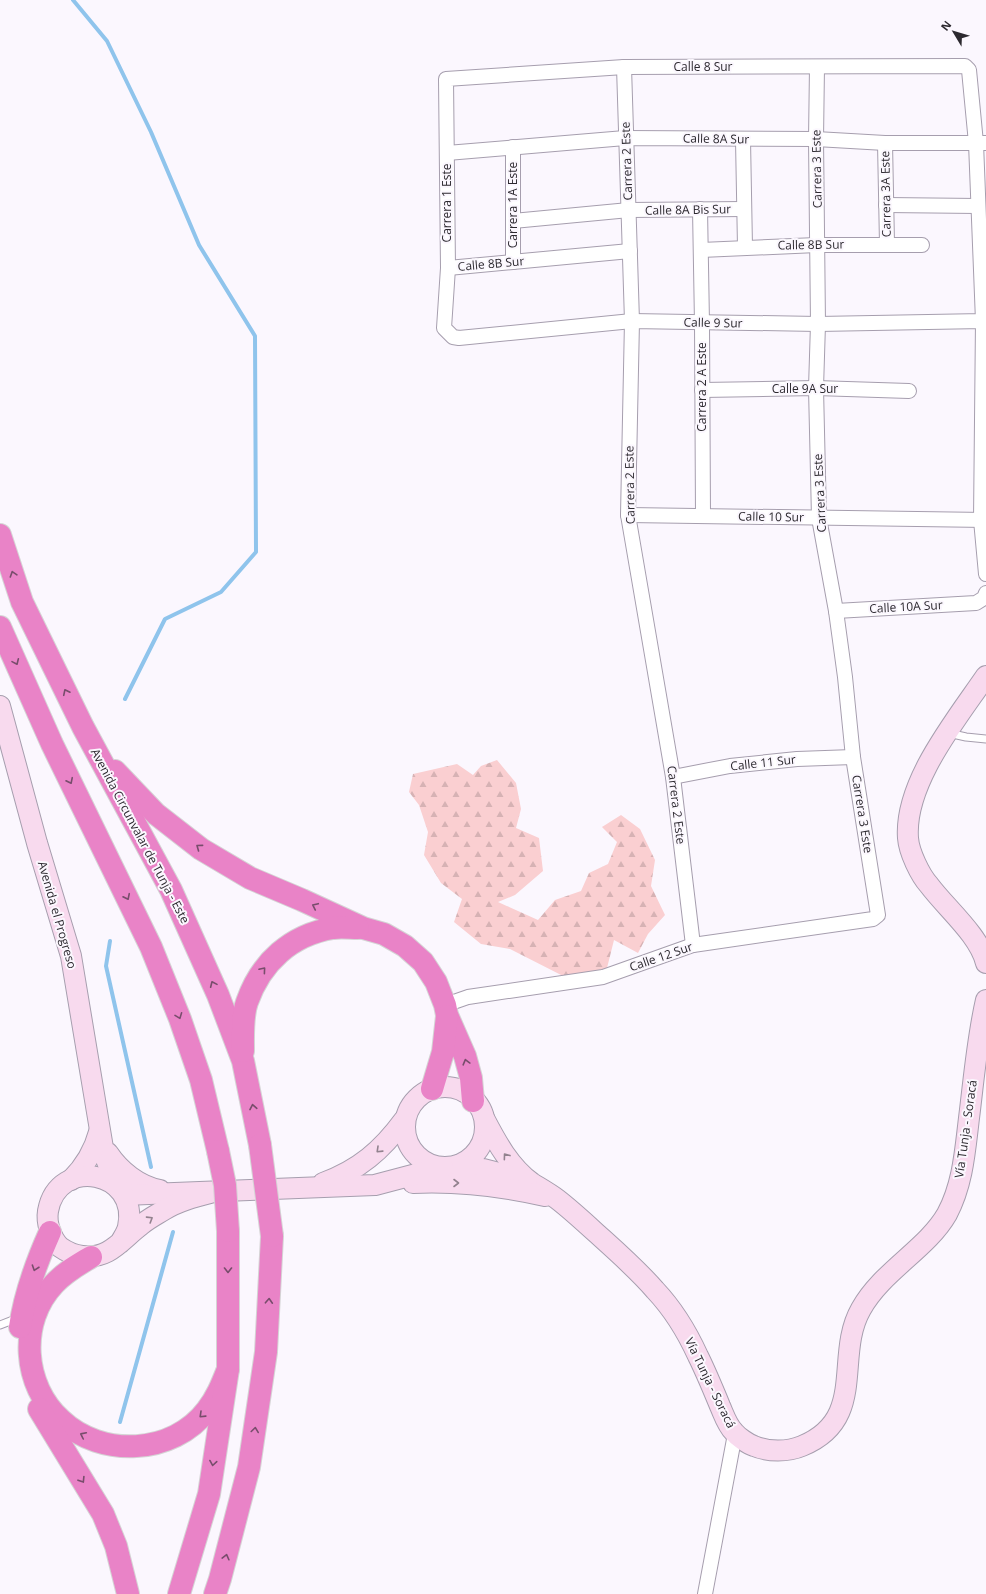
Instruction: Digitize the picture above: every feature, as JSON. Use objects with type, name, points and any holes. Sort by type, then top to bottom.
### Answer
[{"type":"highway","name":"Avenida Circunvalar de Tunja - Este","points":[[0,535],[22,602],[83,727],[171,890],[218,995],[243,1061],[260,1145],[272,1236],[266,1352],[249,1467],[215,1594]]},
{"type":"highway","points":[[0,627],[52,744],[154,954],[180,1019],[198,1073],[225,1185],[228,1231],[228,1369],[209,1494],[179,1594]]},
{"type":"highway","points":[[83,727],[116,773],[156,814],[201,849],[250,878],[363,928],[384,934],[405,946],[423,962],[436,982],[465,1056],[471,1078],[474,1101]]},
{"type":"highway","points":[[243,1061],[243,1034],[246,1003],[259,974],[280,951],[306,935],[334,928],[363,928]]},
{"type":"highway","points":[[432,1089],[443,1052],[446,1010]]},
{"type":"highway","points":[[50,1232],[33,1273],[22,1316],[24,1354],[32,1398],[103,1514],[116,1546],[128,1594]]},
{"type":"highway","points":[[91,1258],[71,1269],[54,1284],[40,1303],[24,1354],[45,1403],[61,1420],[79,1434],[101,1443],[124,1447],[147,1446],[169,1439],[190,1427],[206,1411],[220,1391],[228,1369]]},
{"type":"main road","points":[[986,676],[936,750],[918,784],[910,812],[908,839],[916,864],[927,884],[975,939],[983,953],[986,963]]},
{"type":"main road","name":"Avenida el Progreso","points":[[0,706],[4,734],[71,956],[104,1154],[120,1191]]},
{"type":"main road","name":"Vía Tunja - Soracá","points":[[485,1120],[496,1143],[512,1163],[530,1181],[557,1199],[618,1252],[655,1290],[668,1306],[680,1323],[698,1356],[726,1420],[734,1434],[753,1446],[776,1451],[798,1448],[814,1441],[829,1429],[844,1404],[854,1325],[860,1309],[872,1292],[887,1276],[938,1228],[947,1213],[962,1172],[980,1028],[986,1000]]},
{"type":"main road","points":[[448,1087],[463,1091],[474,1101],[481,1110],[485,1120],[484,1138],[474,1154],[451,1166],[427,1163],[414,1153],[406,1138],[404,1120],[410,1107],[420,1096],[432,1089],[448,1087]]},
{"type":"main road","name":"Vía Tunja - Soracá","points":[[311,1187],[354,1169],[373,1155],[390,1139],[404,1120]]},
{"type":"main road","points":[[100,1131],[109,1154],[121,1169],[136,1181],[153,1189],[172,1192]]},
{"type":"main road","name":"Avenida el Progreso","points":[[71,1180],[82,1169],[90,1156],[100,1131]]},
{"type":"main road","name":"Vía Tunja - Soracá","points":[[120,1191],[218,1191],[375,1184],[451,1166],[507,1174],[530,1181]]},
{"type":"main road","points":[[87,1175],[103,1178],[120,1191],[129,1211],[128,1228],[120,1243],[107,1253],[91,1258],[74,1255],[60,1246],[50,1232],[47,1217],[50,1202],[58,1189],[71,1180],[87,1175]]},
{"type":"main road","points":[[375,1184],[466,1183],[512,1188],[557,1199]]},
{"type":"main road","name":"Vía Tunja - Soracá","points":[[120,1243],[141,1224],[165,1209],[190,1198],[218,1191]]},
{"type":"street","name":"Calle 8 Sur","points":[[446,79],[624,67],[965,66],[969,70],[981,143]]},
{"type":"street","name":"Carrera 2 Este","points":[[624,67],[625,138],[629,210],[632,321],[628,515],[673,776],[693,945]]},
{"type":"street","name":"Carrera 3 Este","points":[[817,67],[816,139],[818,324],[816,388],[819,518],[846,677],[853,757],[878,915]]},
{"type":"street","name":"Carrera 1 Este","points":[[444,328],[448,268],[446,79]]},
{"type":"street","name":"Calle 8A Sur","points":[[447,153],[625,138],[743,140],[816,139],[885,143],[981,143]]},
{"type":"street","points":[[743,140],[745,247]]},
{"type":"street","name":"Carrera 3A Este","points":[[885,143],[887,244]]},
{"type":"street","points":[[981,143],[978,206],[983,251],[985,321],[984,520],[986,574]]},
{"type":"street","name":"Carrera 1A Este","points":[[513,147],[513,262]]},
{"type":"street","points":[[886,205],[978,206]]},
{"type":"street","name":"Carrera 2 A Este","points":[[700,209],[703,516]]},
{"type":"street","name":"Calle 8A Bis Sur","points":[[513,222],[629,210],[744,209]]},
{"type":"street","name":"Calle 8B Sur","points":[[700,250],[817,245],[922,244]]},
{"type":"street","name":"Calle 8B Sur","points":[[448,268],[630,251]]},
{"type":"street","name":"Calle 9 Sur","points":[[444,328],[453,337],[459,338],[632,321],[818,324],[985,321]]},
{"type":"street","name":"Calle 9A Sur","points":[[702,390],[816,388],[908,391]]},
{"type":"street","name":"Calle 10 Sur","points":[[628,515],[984,520]]},
{"type":"street","name":"Calle 10A Sur","points":[[836,611],[976,603],[984,598],[986,593]]},
{"type":"street","name":"Calle 11 Sur","points":[[673,776],[730,766],[775,761],[853,757]]},
{"type":"street","name":"Calle 12 Sur","points":[[446,1010],[468,997],[603,977],[693,945],[873,919],[878,915]]},
{"type":"street","points":[[705,1594],[734,1434]]},
{"type":"lane","points":[[948,732],[966,737],[986,739]]},
{"type":"lane","points":[[0,1325],[22,1316]]},
{"type":"green space","points":[[497,760],[516,783],[521,809],[516,828],[539,838],[543,871],[515,895],[498,902],[538,920],[555,900],[581,891],[589,873],[608,864],[617,842],[602,827],[621,815],[640,829],[655,860],[651,886],[665,915],[648,934],[638,953],[614,940],[607,968],[567,978],[510,949],[481,944],[454,922],[462,899],[441,883],[424,855],[428,832],[419,805],[409,792],[413,774],[457,764],[473,775],[481,766]]},
{"type":"waterway","points":[[73,0],[107,41],[151,132],[199,245],[255,336],[256,552],[221,592],[165,619],[125,699]]},
{"type":"waterway","points":[[110,941],[106,966],[151,1167]]},
{"type":"waterway","points":[[120,1422],[173,1232]]}]
